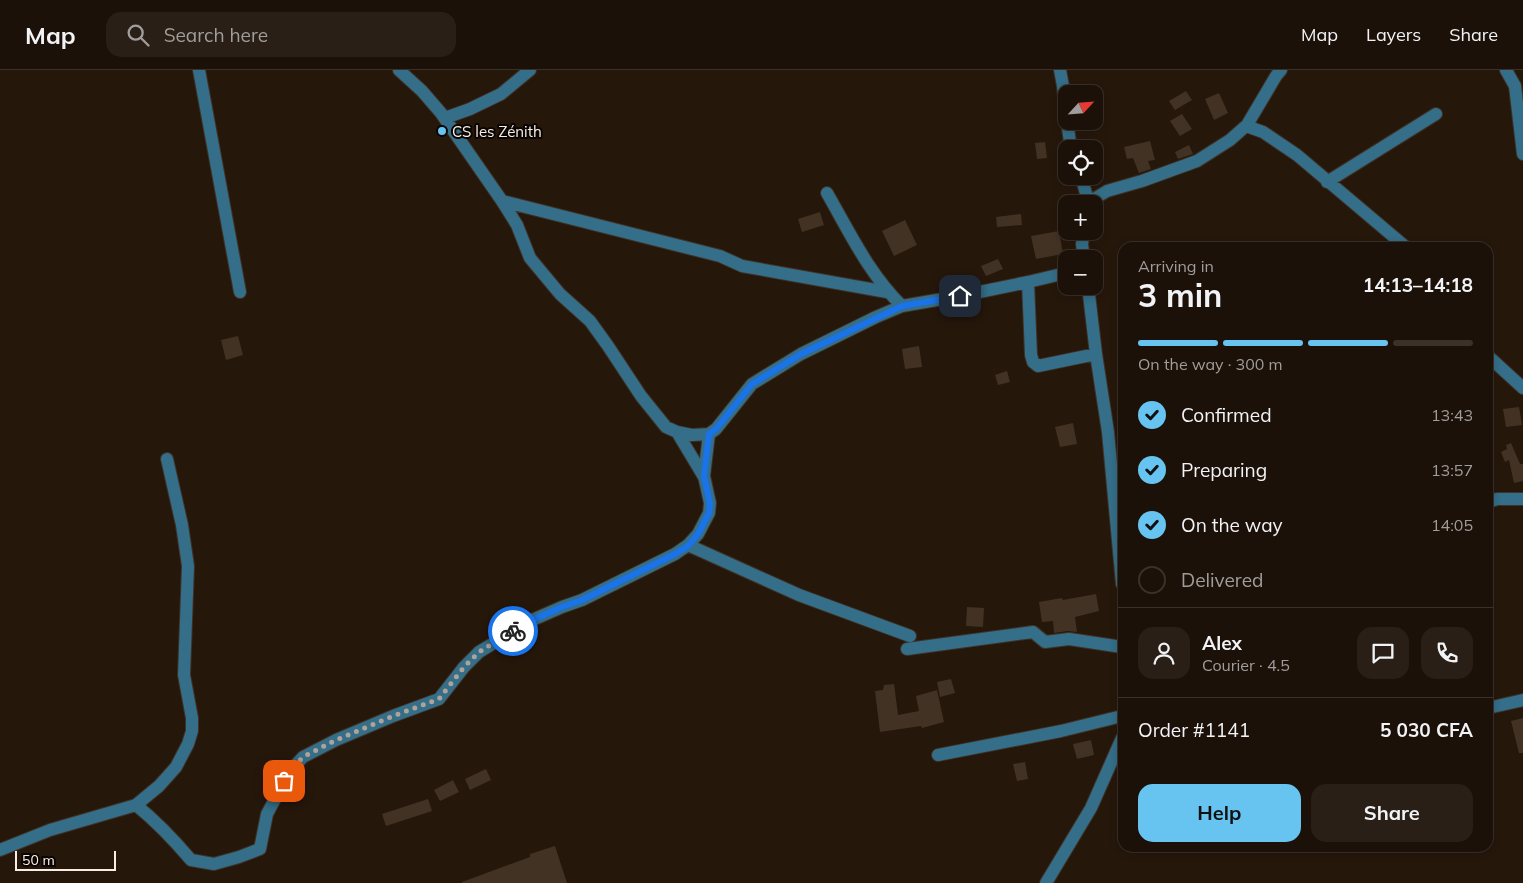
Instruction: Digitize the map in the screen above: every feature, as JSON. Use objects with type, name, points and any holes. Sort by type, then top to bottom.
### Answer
[{"type":"street","points":[[199,70],[240,292]]},
{"type":"street","points":[[399,70],[422,91],[445,118],[517,225],[530,258],[560,294],[590,321],[641,396],[666,427],[677,432],[692,435],[709,434],[716,429],[752,384],[801,354],[902,306],[960,296],[1058,274]]},
{"type":"street","points":[[445,118],[470,109],[501,94],[530,70]]},
{"type":"street","points":[[1060,70],[1063,85]]},
{"type":"street","points":[[1101,195],[1107,191],[1142,181],[1197,161],[1230,140],[1246,126],[1281,70]]},
{"type":"street","points":[[1506,70],[1515,86],[1523,154]]},
{"type":"street","points":[[1327,182],[1436,114]]},
{"type":"street","points":[[1246,126],[1263,132],[1297,155],[1400,242]]},
{"type":"street","points":[[828,193],[870,269],[887,292],[902,306]]},
{"type":"street","points":[[502,201],[720,256],[742,266],[887,292]]},
{"type":"street","points":[[1028,282],[1031,355],[1034,362],[1038,366],[1096,354]]},
{"type":"street","points":[[1089,295],[1108,432],[1118,527]]},
{"type":"street","points":[[1493,361],[1523,388]]},
{"type":"street","points":[[136,805],[173,839],[191,860],[214,864],[260,849],[267,814],[290,771],[303,757],[336,740],[439,699],[464,667],[479,652],[530,621],[582,600],[688,546],[698,534],[709,513],[710,504],[704,477],[677,432]]},
{"type":"street","points":[[704,477],[709,434]]},
{"type":"street","points":[[0,850],[50,830],[136,805],[159,786],[176,767],[188,744],[192,731],[192,718],[184,675],[188,566],[182,525],[167,459]]},
{"type":"street","points":[[1493,500],[1523,499]]},
{"type":"street","points":[[688,546],[799,595],[910,636]]},
{"type":"street","points":[[906,649],[1033,632],[1045,642],[1069,639],[1118,646]]},
{"type":"street","points":[[1493,707],[1523,700]]},
{"type":"street","points":[[938,755],[1061,731],[1118,717]]},
{"type":"street","points":[[1046,883],[1090,808],[1118,747]]},
{"type":"building","points":[[1186,91],[1192,100],[1175,110],[1169,101]]},
{"type":"building","points":[[1219,93],[1228,113],[1214,120],[1205,99]]},
{"type":"building","points":[[1182,114],[1192,129],[1180,136],[1170,121]]},
{"type":"building","points":[[1150,141],[1155,160],[1148,161],[1151,169],[1139,173],[1133,158],[1127,159],[1124,147]]},
{"type":"building","points":[[1045,142],[1047,158],[1037,159],[1035,143]]},
{"type":"building","points":[[1189,145],[1193,154],[1178,159],[1175,152]]},
{"type":"building","points":[[820,212],[824,225],[802,232],[798,219]]},
{"type":"building","points":[[1021,214],[1022,225],[997,227],[996,217]]},
{"type":"building","points":[[905,220],[917,245],[894,256],[882,231]]},
{"type":"building","points":[[1058,231],[1058,240],[1061,240],[1062,250],[1058,250],[1058,255],[1036,259],[1031,236]]},
{"type":"building","points":[[998,259],[1003,269],[986,276],[981,266]]},
{"type":"building","points":[[238,336],[243,355],[226,360],[221,340]]},
{"type":"building","points":[[919,346],[922,367],[905,369],[902,349]]},
{"type":"building","points":[[1007,371],[1010,382],[998,385],[995,375]]},
{"type":"building","points":[[1519,407],[1522,425],[1506,427],[1503,409]]},
{"type":"building","points":[[1073,423],[1077,444],[1060,447],[1055,427]]},
{"type":"building","points":[[1511,443],[1520,464],[1523,464],[1523,481],[1514,483],[1509,460],[1505,462],[1501,452],[1507,449],[1506,445]]},
{"type":"building","points":[[1096,594],[1099,611],[1075,617],[1077,632],[1054,633],[1053,621],[1042,622],[1039,602]]},
{"type":"building","points":[[967,607],[984,608],[983,627],[966,626]]},
{"type":"building","points":[[951,679],[955,693],[940,697],[937,682]]},
{"type":"building","points":[[894,684],[898,715],[919,711],[916,696],[937,690],[944,722],[922,728],[921,726],[880,732],[875,691],[883,690],[884,685]]},
{"type":"building","points":[[1523,718],[1523,753],[1519,753],[1511,721]]},
{"type":"building","points":[[1091,740],[1094,755],[1077,759],[1073,744]]},
{"type":"building","points":[[1025,762],[1028,779],[1017,781],[1013,764]]},
{"type":"building","points":[[486,769],[491,780],[470,790],[465,779]]},
{"type":"building","points":[[453,780],[459,792],[440,801],[434,790]]},
{"type":"building","points":[[428,799],[432,811],[386,826],[382,814]]},
{"type":"building","points":[[555,846],[567,883],[462,883],[530,857],[530,854]]},
{"type":"way so far","points":[[284,781],[290,771],[303,757],[336,740],[439,699],[464,667],[479,652],[513,631]]},
{"type":"place","name":"CS les Zénith","points":[[442,131]]},
{"type":"route","points":[[513,631],[530,621],[582,600],[688,546],[698,534],[709,513],[710,504],[704,476],[709,434],[716,429],[752,384],[801,354],[876,317],[902,306],[960,296]]}]
